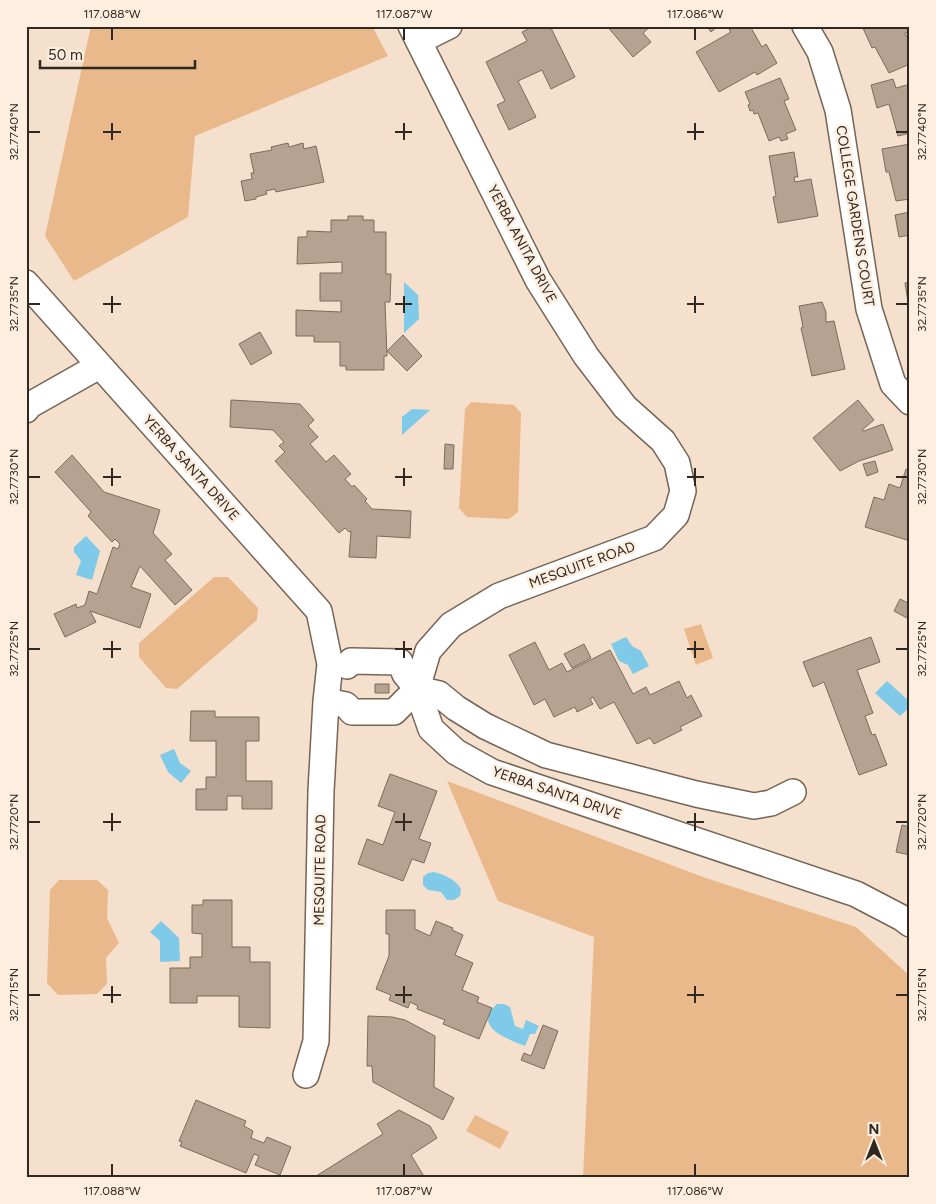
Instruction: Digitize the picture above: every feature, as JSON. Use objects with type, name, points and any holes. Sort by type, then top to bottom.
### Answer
[{"type":"street","points":[[415,34],[449,26]]},
{"type":"street","name":"COLLEGE GARDENS COURT","points":[[805,26],[820,52],[838,110],[869,309],[893,384],[910,402]]},
{"type":"street","name":"YERBA ANITA DRIVE","points":[[415,34],[538,280],[586,356],[619,400],[663,441]]},
{"type":"street","name":"YERBA SANTA DRIVE","points":[[26,283],[319,611],[339,665]]},
{"type":"street","points":[[26,410],[30,405],[99,366]]},
{"type":"street","name":"MESQUITE ROAD","points":[[409,688],[428,651],[452,625],[499,596],[654,538],[676,515],[683,491],[677,463],[663,441]]},
{"type":"street","points":[[339,665],[351,661],[400,662],[409,688]]},
{"type":"street","name":"MESQUITE ROAD","points":[[306,1075],[316,1041],[321,791],[336,703],[339,665]]},
{"type":"street","points":[[336,703],[409,688],[439,694],[456,708],[485,726],[546,755],[696,794],[754,806],[771,803],[793,792]]},
{"type":"street","name":"YERBA SANTA DRIVE","points":[[409,688],[431,729],[456,752],[492,772],[856,894],[910,924]]},
{"type":"shaded area","points":[[91,26],[372,26],[388,56],[195,136],[188,217],[74,281],[45,236]]},
{"type":"shaded area","points":[[471,402],[514,405],[521,413],[518,512],[509,519],[467,517],[459,508],[465,409]]},
{"type":"shaded area","points":[[214,577],[228,577],[258,608],[257,620],[177,689],[166,688],[139,657],[139,643]]},
{"type":"shaded area","points":[[701,624],[713,658],[696,665],[684,629]]},
{"type":"shaded area","points":[[447,781],[706,878],[856,927],[910,976],[910,1178],[583,1178],[594,937],[498,901]]},
{"type":"shaded area","points":[[59,880],[97,880],[108,890],[107,918],[119,943],[106,958],[107,984],[97,994],[58,995],[47,983],[50,890]]},
{"type":"shaded area","points":[[475,1115],[509,1132],[500,1149],[466,1131]]},
{"type":"water","points":[[404,282],[418,295],[419,319],[404,333]]},
{"type":"water","points":[[412,409],[430,410],[402,435],[402,417]]},
{"type":"water","points":[[86,536],[100,551],[92,580],[76,575],[81,561],[74,552],[74,547]]},
{"type":"water","points":[[626,637],[632,646],[641,651],[649,666],[633,674],[628,665],[619,661],[611,644]]},
{"type":"water","points":[[887,681],[910,702],[910,707],[900,716],[875,693]]},
{"type":"water","points":[[174,749],[180,763],[191,771],[181,783],[168,772],[160,755]]},
{"type":"water","points":[[434,872],[453,880],[461,889],[460,896],[454,900],[447,900],[441,892],[428,890],[423,885],[423,877],[428,873]]},
{"type":"water","points":[[161,921],[179,938],[180,961],[160,962],[160,941],[150,932]]},
{"type":"water","points":[[497,1004],[504,1004],[510,1007],[515,1026],[523,1029],[526,1020],[539,1026],[535,1034],[530,1034],[525,1046],[502,1036],[490,1026],[488,1019],[490,1012]]},
{"type":"building","points":[[534,26],[550,26],[575,77],[551,89],[542,70],[518,81],[536,117],[509,130],[497,105],[505,101],[486,62],[527,41],[522,32]]},
{"type":"building","points":[[607,26],[651,26],[643,33],[651,42],[633,57]]},
{"type":"building","points":[[707,26],[718,26],[711,32]]},
{"type":"building","points":[[735,26],[750,26],[762,47],[766,44],[777,63],[757,75],[755,72],[719,92],[696,52],[731,32],[729,30]]},
{"type":"building","points":[[862,26],[910,26],[910,31],[905,33],[910,43],[910,64],[889,73],[875,47],[872,48]]},
{"type":"building","points":[[780,78],[789,99],[784,101],[796,130],[786,134],[788,139],[781,141],[779,137],[769,141],[758,113],[754,114],[753,110],[750,111],[748,105],[750,104],[745,92]]},
{"type":"building","points":[[893,79],[896,88],[910,84],[910,133],[898,136],[889,104],[877,108],[871,85]]},
{"type":"building","points":[[288,143],[289,147],[303,143],[304,149],[316,146],[324,182],[276,192],[275,189],[266,191],[267,194],[245,201],[241,181],[252,179],[251,173],[254,173],[250,154],[272,150],[271,147]]},
{"type":"building","points":[[910,144],[910,199],[896,201],[889,172],[886,172],[882,149]]},
{"type":"building","points":[[794,152],[798,177],[794,177],[795,182],[811,179],[818,216],[778,223],[773,197],[776,196],[769,156]]},
{"type":"building","points":[[910,212],[910,235],[899,237],[895,215]]},
{"type":"building","points":[[348,216],[363,216],[363,220],[374,220],[374,232],[386,232],[386,274],[391,274],[390,302],[385,302],[387,356],[384,356],[384,370],[346,370],[346,366],[340,366],[340,342],[314,342],[314,336],[296,336],[296,310],[341,312],[341,301],[320,301],[320,273],[342,273],[342,262],[297,264],[298,237],[307,237],[307,231],[331,232],[331,220],[348,220]]},
{"type":"building","points":[[910,282],[910,308],[909,308],[905,283]]},
{"type":"building","points":[[822,302],[826,312],[826,322],[834,321],[845,369],[812,376],[801,328],[803,327],[799,306]]},
{"type":"building","points":[[260,332],[272,353],[251,365],[239,344]]},
{"type":"building","points":[[403,335],[422,356],[407,371],[387,351]]},
{"type":"building","points":[[231,400],[300,404],[314,420],[308,426],[318,437],[310,444],[326,462],[334,455],[351,474],[345,479],[352,487],[354,485],[367,499],[365,501],[372,509],[411,511],[410,538],[377,536],[376,558],[349,557],[351,531],[349,532],[345,528],[339,533],[275,461],[285,452],[279,446],[284,442],[273,430],[230,427]]},
{"type":"building","points":[[858,400],[874,420],[862,430],[864,431],[883,424],[893,450],[859,461],[840,471],[813,438]]},
{"type":"building","points":[[445,444],[454,445],[453,469],[444,469]]},
{"type":"building","points":[[72,455],[104,492],[160,510],[153,533],[172,554],[165,560],[192,590],[175,605],[140,566],[131,587],[151,594],[140,628],[90,611],[96,622],[65,637],[54,614],[76,604],[77,608],[85,605],[89,591],[97,594],[113,547],[118,549],[120,544],[115,539],[112,542],[88,516],[91,512],[55,472]]},
{"type":"building","points":[[875,461],[878,472],[867,476],[863,464]]},
{"type":"building","points":[[906,469],[910,471],[910,541],[865,527],[874,497],[884,500],[889,484],[900,488]]},
{"type":"building","points":[[900,599],[910,604],[910,612],[907,618],[894,611]]},
{"type":"building","points":[[871,637],[880,662],[857,670],[873,713],[865,716],[872,735],[875,734],[887,765],[859,775],[824,682],[813,687],[803,662]]},
{"type":"building","points":[[535,642],[549,670],[562,663],[567,672],[610,650],[633,694],[646,687],[650,695],[679,681],[687,698],[691,695],[702,716],[680,727],[682,730],[654,744],[650,738],[637,744],[614,702],[600,709],[593,697],[590,699],[593,704],[577,712],[575,707],[554,717],[545,699],[534,705],[509,655]]},
{"type":"building","points":[[584,644],[591,658],[572,668],[564,654]]},
{"type":"building","points":[[375,684],[389,684],[389,693],[375,693]]},
{"type":"building","points":[[191,711],[215,711],[215,717],[259,717],[259,741],[246,741],[246,781],[272,781],[272,809],[242,809],[242,796],[227,796],[227,810],[196,810],[196,789],[206,789],[206,777],[216,777],[216,741],[190,741]]},
{"type":"building","points":[[390,774],[437,791],[419,839],[431,843],[424,863],[412,859],[403,881],[358,864],[367,839],[383,845],[395,812],[378,806]]},
{"type":"building","points":[[902,825],[910,827],[910,855],[896,852]]},
{"type":"building","points":[[203,900],[232,900],[232,947],[250,947],[250,962],[270,962],[270,1028],[239,1027],[239,996],[197,996],[197,1003],[170,1003],[170,968],[190,968],[190,957],[202,957],[202,934],[192,933],[192,905],[203,905]]},
{"type":"building","points":[[386,910],[415,910],[415,929],[430,936],[436,921],[453,928],[452,930],[463,935],[455,955],[473,963],[462,990],[479,997],[477,1002],[492,1008],[479,1039],[443,1024],[445,1020],[417,1009],[418,1006],[410,1002],[408,1008],[389,1000],[391,995],[376,989],[389,956],[389,934],[386,934]]},
{"type":"building","points":[[368,1016],[392,1017],[405,1020],[435,1036],[434,1087],[454,1098],[443,1120],[373,1082],[372,1066],[367,1066]]},
{"type":"building","points":[[543,1025],[558,1031],[544,1069],[521,1060],[524,1053],[531,1056]]},
{"type":"building","points":[[196,1100],[246,1121],[244,1126],[253,1131],[251,1138],[264,1143],[267,1137],[291,1147],[280,1175],[255,1165],[259,1156],[254,1154],[246,1173],[180,1146],[182,1142],[179,1141]]},
{"type":"building","points":[[399,1110],[430,1126],[437,1138],[411,1155],[425,1178],[313,1178],[383,1134],[377,1124]]}]
